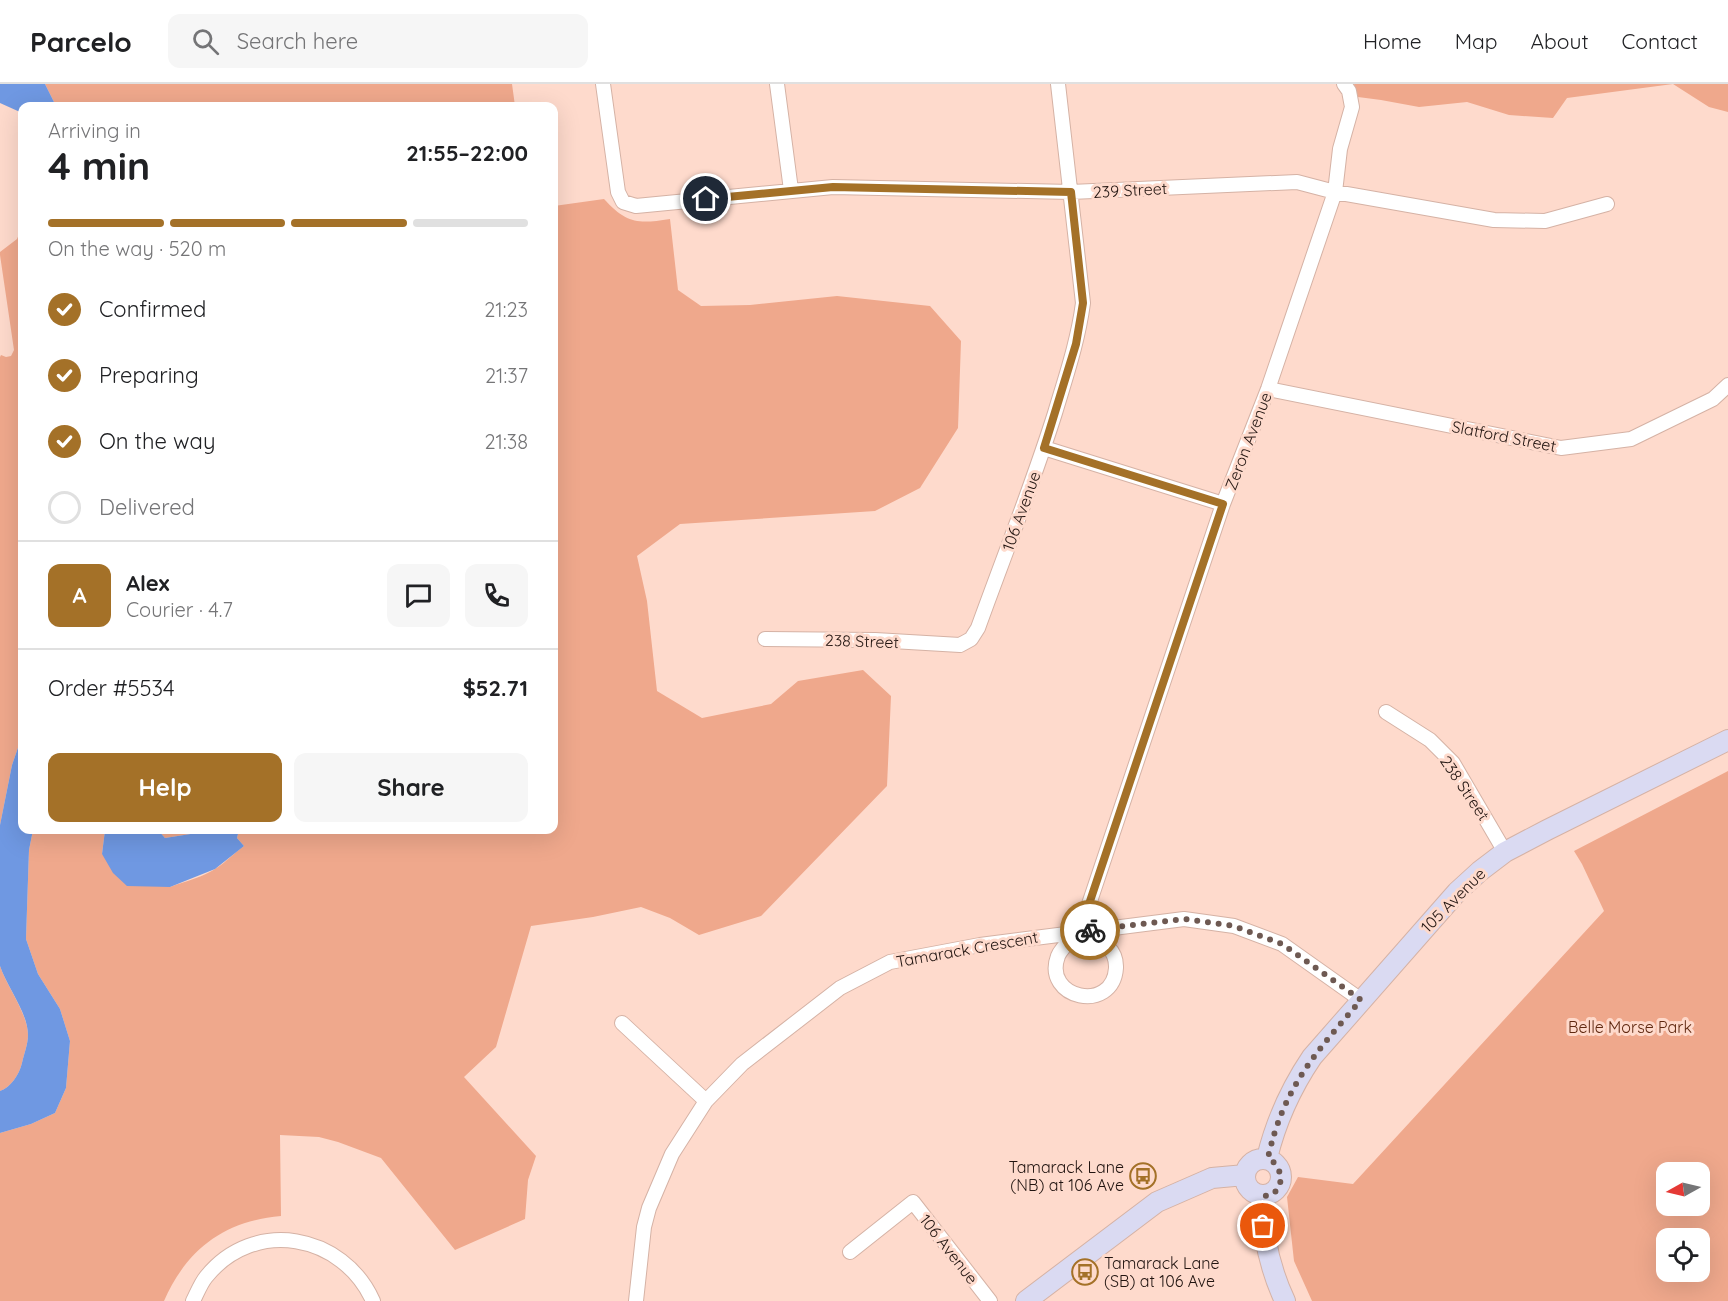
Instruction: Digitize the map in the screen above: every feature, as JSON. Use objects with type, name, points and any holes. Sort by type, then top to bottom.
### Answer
[{"type":"street","name":"239 Street","points":[[603,84],[618,192],[623,202],[642,206],[833,187],[1071,192],[1297,182],[1335,192],[1494,220],[1545,220],[1607,204]]},
{"type":"street","points":[[777,84],[791,190]]},
{"type":"street","name":"106 Avenue","points":[[960,645],[971,639],[978,628],[1044,448],[1076,344],[1083,303],[1058,84]]},
{"type":"street","name":"Zeron Avenue","points":[[1080,931],[1223,504],[1268,389],[1335,192],[1340,149],[1352,107],[1344,84]]},
{"type":"street","name":"Slatford Street","points":[[1268,389],[1561,448],[1631,439],[1713,399],[1728,385]]},
{"type":"street","points":[[1044,448],[1223,504]]},
{"type":"street","name":"238 Street","points":[[765,639],[875,640],[960,645]]},
{"type":"street","name":"238 Street","points":[[1386,712],[1430,740],[1453,763],[1505,852]]},
{"type":"street","name":"105 Avenue","points":[[1268,1158],[1280,1118],[1297,1081],[1318,1049],[1457,892],[1480,871],[1505,852],[1728,740]]},
{"type":"street","name":"Tamarack Crescent","points":[[636,1301],[644,1227],[649,1208],[672,1154],[706,1101],[742,1064],[840,988],[890,962],[980,945],[1184,919],[1234,926],[1282,944],[1361,1000]]},
{"type":"street","points":[[1080,931],[1101,940],[1114,955],[1115,974],[1111,983],[1104,991],[1086,997],[1067,990],[1057,974],[1059,954],[1080,931]]},
{"type":"street","points":[[622,1023],[706,1101]]},
{"type":"street","points":[[1268,1158],[1280,1168],[1281,1176],[1276,1191],[1271,1195],[1262,1196],[1253,1193],[1245,1175],[1253,1161],[1268,1158]]},
{"type":"street","points":[[1026,1301],[1157,1202],[1212,1178],[1245,1175]]},
{"type":"street","points":[[1262,1196],[1266,1248],[1273,1274],[1285,1301]]},
{"type":"street","name":"106 Avenue","points":[[850,1252],[913,1202],[990,1301]]},
{"type":"street","points":[[193,1301],[207,1276],[236,1251],[271,1240],[284,1240],[321,1248],[342,1260],[364,1283],[373,1301]]},
{"type":"green space","points":[[45,84],[512,84],[514,102],[54,102]]},
{"type":"green space","points":[[1354,84],[1673,84],[1567,98],[1553,118],[1509,115],[1467,102],[1419,107],[1358,97]]},
{"type":"green space","points":[[1673,84],[1728,84],[1728,112],[1709,107]]},
{"type":"green space","points":[[604,199],[627,218],[649,222],[670,219],[678,290],[701,306],[750,305],[837,296],[930,306],[961,341],[958,428],[920,488],[875,511],[680,524],[637,556],[647,601],[657,691],[702,718],[771,704],[798,681],[863,670],[891,696],[887,786],[761,916],[699,935],[670,918],[641,907],[531,926],[496,1047],[464,1077],[536,1156],[528,1180],[525,1219],[455,1250],[381,1158],[319,1137],[280,1135],[281,1216],[242,1224],[210,1241],[184,1266],[164,1301],[0,1301],[0,1133],[31,1124],[55,1113],[66,1088],[70,1041],[60,1009],[38,974],[26,939],[29,850],[32,834],[104,834],[102,854],[170,887],[195,879],[218,867],[244,846],[237,838],[238,834],[558,834],[558,205]]},
{"type":"green space","points":[[18,237],[18,748],[12,765],[0,825],[0,357],[1,355],[11,356],[14,350],[0,252]]},
{"type":"green space","name":"Belle Morse Park","points":[[1728,771],[1728,1301],[1312,1301],[1294,1261],[1287,1197],[1298,1177],[1353,1184],[1604,911],[1574,851]]},
{"type":"green space","points":[[162,834],[190,834],[165,838]]},
{"type":"green space","points":[[0,966],[25,1018],[28,1035],[19,1072],[11,1084],[0,1091]]},
{"type":"water","points":[[0,84],[45,84],[54,102],[18,102],[18,111],[0,103]]},
{"type":"water","points":[[18,748],[18,834],[32,834],[29,850],[26,939],[38,974],[60,1009],[70,1041],[66,1088],[55,1113],[31,1124],[0,1133],[0,1091],[8,1087],[17,1076],[28,1038],[25,1018],[0,966],[0,825],[12,765]]},
{"type":"water","points":[[104,834],[162,834],[165,838],[190,834],[238,834],[237,838],[244,846],[215,869],[170,887],[127,886],[113,873],[102,854]]},
{"type":"way so far","points":[[1090,930],[1184,919],[1234,926],[1282,944],[1361,1000],[1312,1057],[1283,1108],[1268,1158],[1280,1168],[1281,1176],[1276,1191],[1271,1195],[1262,1196],[1263,1226]]},
{"type":"place","name":"Tamarack Lane (NB) at 106 Ave","points":[[1143,1176]]},
{"type":"place","name":"Tamarack Lane (SB) at 106 Ave","points":[[1085,1272]]},
{"type":"route","points":[[706,199],[833,187],[1071,192],[1083,303],[1076,344],[1044,448],[1223,504],[1080,931],[1090,930]]}]
